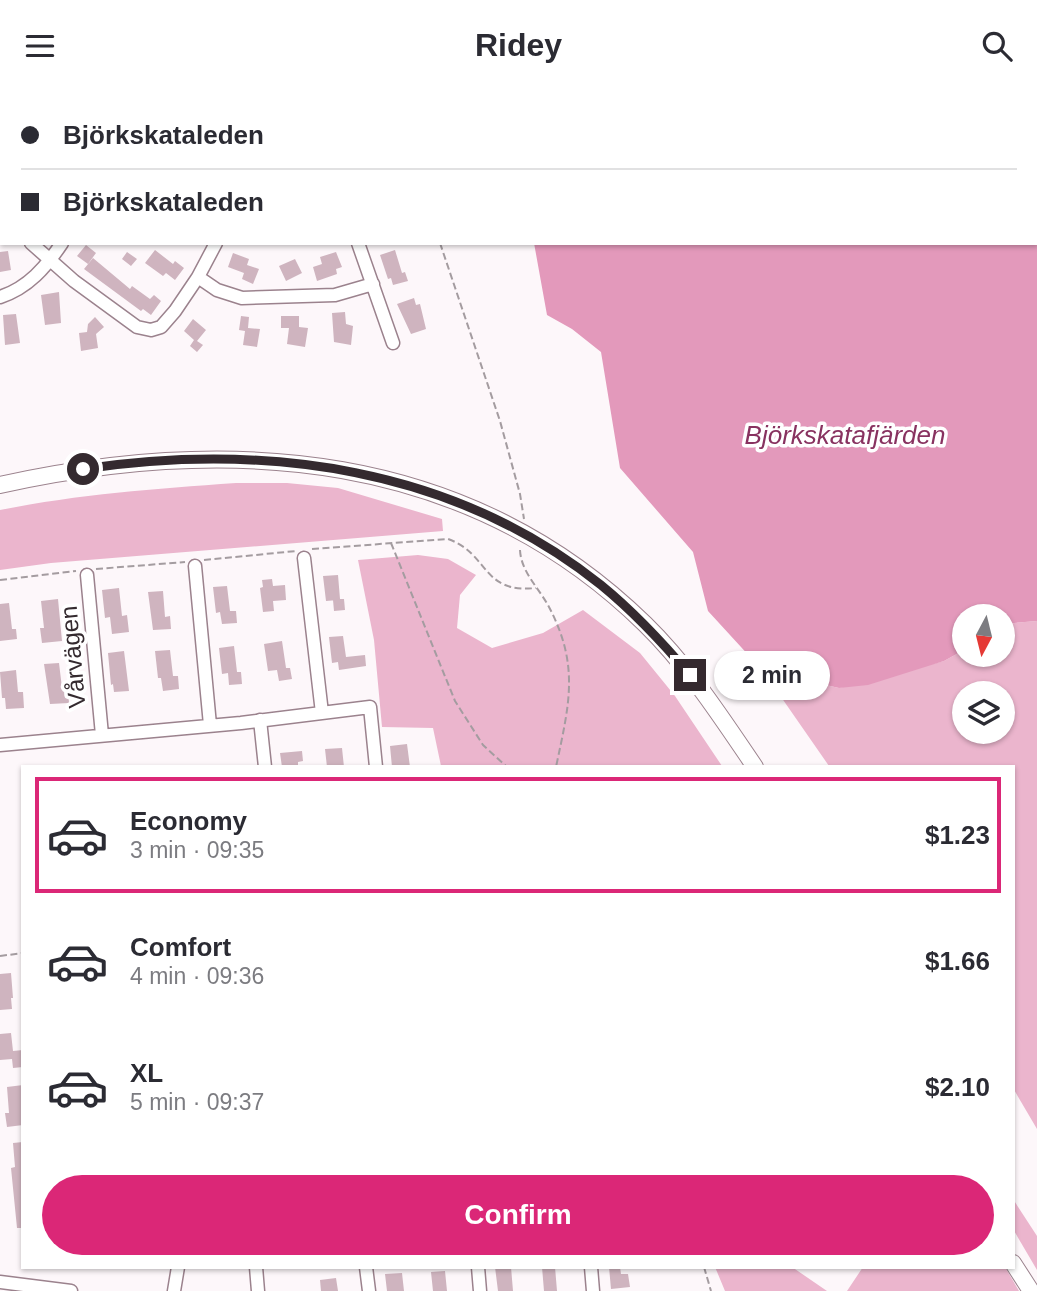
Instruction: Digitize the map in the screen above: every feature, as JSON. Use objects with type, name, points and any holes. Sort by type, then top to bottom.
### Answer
[{"type":"main road","points":[[0,485],[106,466],[190,460],[241,460],[313,465],[361,473],[472,508],[551,550],[623,604],[690,675],[754,765]]},
{"type":"main road","points":[[1015,1265],[1031,1291]]},
{"type":"street","points":[[33,245],[137,327],[150,330],[161,327],[175,311],[215,245]]},
{"type":"street","points":[[0,297],[27,283],[61,245]]},
{"type":"street","points":[[359,245],[393,343]]},
{"type":"street","points":[[198,277],[217,290],[242,298],[335,295],[373,284]]},
{"type":"street","points":[[304,558],[322,713]]},
{"type":"street","points":[[195,566],[210,725]]},
{"type":"street","name":"Vårvägen","points":[[87,575],[102,735]]},
{"type":"street","name":"Vårvägen","points":[[0,745],[370,707],[376,765]]},
{"type":"street","points":[[260,720],[265,765]]},
{"type":"street","points":[[174,1291],[178,1269]]},
{"type":"street","points":[[256,1269],[258,1291]]},
{"type":"street","points":[[366,1269],[369,1291]]},
{"type":"street","points":[[478,1269],[480,1291]]},
{"type":"street","points":[[591,1269],[593,1291]]},
{"type":"street","points":[[0,1282],[71,1291]]},
{"type":"path","points":[[441,245],[500,421],[520,493],[524,520]]},
{"type":"path","points":[[0,580],[391,542],[448,539],[469,550],[502,585],[518,590],[536,588]]},
{"type":"path","points":[[391,542],[455,701],[483,745],[505,765]]},
{"type":"path","points":[[520,544],[520,560],[562,635],[569,664],[570,690],[556,765]]},
{"type":"path","points":[[0,956],[21,953]]},
{"type":"path","points":[[705,1269],[711,1291]]},
{"type":"shaded area","points":[[236,483],[287,483],[338,488],[442,519],[443,531],[51,563],[0,570],[0,510],[88,496]]},
{"type":"shaded area","points":[[418,555],[448,559],[476,575],[460,595],[457,628],[492,648],[543,633],[583,610],[640,653],[675,696],[721,765],[441,765],[433,728],[382,727],[374,640],[358,560]]},
{"type":"shaded area","points":[[1037,621],[1037,1129],[1015,1091],[1015,765],[828,765],[763,671],[839,688],[952,657],[952,667],[1015,667],[1015,623]]},
{"type":"shaded area","points":[[1015,1202],[1037,1236],[1037,1270],[1015,1232]]},
{"type":"shaded area","points":[[716,1269],[795,1269],[827,1291],[725,1291]]},
{"type":"shaded area","points":[[862,1269],[1006,1269],[1019,1291],[847,1291]]},
{"type":"water","name":"Björkskatafjärden","points":[[534,245],[1037,245],[1037,621],[1015,623],[1015,604],[952,604],[952,657],[868,685],[839,688],[763,671],[708,611],[693,552],[620,468],[601,352],[572,329],[547,315]]},
{"type":"building","points":[[86,245],[96,253],[88,264],[77,256]]},
{"type":"building","points":[[155,250],[173,264],[175,261],[184,268],[175,280],[166,273],[163,276],[145,263]]},
{"type":"building","points":[[395,250],[402,273],[405,272],[408,281],[393,285],[391,278],[388,279],[380,255]]},
{"type":"building","points":[[8,251],[11,270],[0,272],[0,252]]},
{"type":"building","points":[[127,252],[137,259],[131,266],[122,259]]},
{"type":"building","points":[[336,252],[342,267],[336,269],[337,274],[317,281],[313,267],[322,264],[320,257]]},
{"type":"building","points":[[233,253],[249,259],[247,265],[259,269],[253,284],[242,279],[244,273],[228,267]]},
{"type":"building","points":[[93,258],[130,289],[132,286],[150,299],[154,295],[161,301],[151,315],[143,309],[141,311],[84,269]]},
{"type":"building","points":[[295,259],[302,273],[286,281],[279,266]]},
{"type":"building","points":[[59,292],[61,323],[45,325],[41,295]]},
{"type":"building","points":[[414,298],[416,305],[420,304],[426,329],[411,334],[397,304]]},
{"type":"building","points":[[345,312],[346,324],[353,326],[351,345],[334,342],[332,313]]},
{"type":"building","points":[[16,314],[20,343],[5,345],[3,315]]},
{"type":"building","points":[[241,316],[249,317],[248,328],[260,329],[257,347],[243,345],[245,331],[239,330]]},
{"type":"building","points":[[281,316],[299,316],[299,327],[308,328],[305,347],[287,344],[289,328],[281,328]]},
{"type":"building","points":[[95,317],[104,327],[96,334],[98,348],[81,351],[79,333],[87,332],[88,324]]},
{"type":"building","points":[[193,319],[206,330],[197,341],[203,345],[197,352],[190,346],[194,340],[184,331]]},
{"type":"building","points":[[338,575],[340,599],[344,599],[345,610],[334,611],[333,600],[326,601],[323,576]]},
{"type":"building","points":[[272,579],[273,586],[285,585],[286,600],[273,601],[274,611],[263,612],[260,588],[263,587],[262,580]]},
{"type":"building","points":[[227,586],[230,611],[236,611],[237,623],[222,624],[220,612],[216,613],[213,587]]},
{"type":"building","points":[[119,588],[122,616],[127,615],[129,632],[112,634],[110,617],[105,618],[102,590]]},
{"type":"building","points":[[163,591],[165,617],[170,616],[171,629],[153,630],[148,592]]},
{"type":"building","points":[[58,599],[62,641],[42,643],[40,628],[44,628],[41,601]]},
{"type":"building","points":[[9,603],[12,629],[16,629],[17,639],[0,641],[0,604]]},
{"type":"building","points":[[343,636],[346,657],[365,655],[366,666],[339,670],[338,662],[332,663],[329,637]]},
{"type":"building","points":[[282,641],[286,668],[290,668],[292,679],[279,681],[277,670],[268,671],[264,644]]},
{"type":"building","points":[[234,646],[237,672],[241,672],[242,684],[229,685],[228,673],[222,674],[219,648]]},
{"type":"building","points":[[170,650],[173,676],[178,676],[179,689],[163,691],[161,678],[158,678],[155,651]]},
{"type":"building","points":[[124,651],[129,691],[114,692],[108,653]]},
{"type":"building","points":[[59,663],[62,688],[68,687],[69,703],[50,704],[44,664]]},
{"type":"building","points":[[16,670],[18,692],[23,692],[24,708],[6,709],[5,698],[2,698],[0,672]]},
{"type":"building","points":[[407,744],[410,765],[392,765],[390,746]]},
{"type":"building","points":[[342,748],[344,765],[327,765],[325,749]]},
{"type":"building","points":[[302,751],[303,761],[298,762],[298,765],[282,765],[280,753]]},
{"type":"building","points":[[11,973],[12,1009],[0,1010],[0,974]]},
{"type":"building","points":[[11,1033],[13,1051],[21,1050],[21,1067],[13,1068],[12,1059],[0,1060],[0,1034]]},
{"type":"building","points":[[21,1085],[21,1125],[7,1127],[7,1087]]},
{"type":"building","points":[[21,1142],[21,1228],[17,1228],[11,1168],[15,1167],[13,1143]]},
{"type":"building","points":[[495,1269],[511,1269],[513,1291],[498,1291]]},
{"type":"building","points":[[542,1269],[555,1269],[557,1291],[544,1291]]},
{"type":"building","points":[[609,1269],[620,1269],[621,1274],[628,1274],[630,1287],[611,1289]]},
{"type":"building","points":[[445,1271],[447,1291],[433,1291],[431,1272]]},
{"type":"building","points":[[402,1273],[404,1291],[387,1291],[385,1274]]},
{"type":"building","points":[[336,1278],[338,1291],[321,1291],[320,1280]]},
{"type":"route","points":[[83,469],[202,460],[281,462],[361,473],[425,491],[472,508],[551,550],[623,604],[667,647],[690,675]]}]
